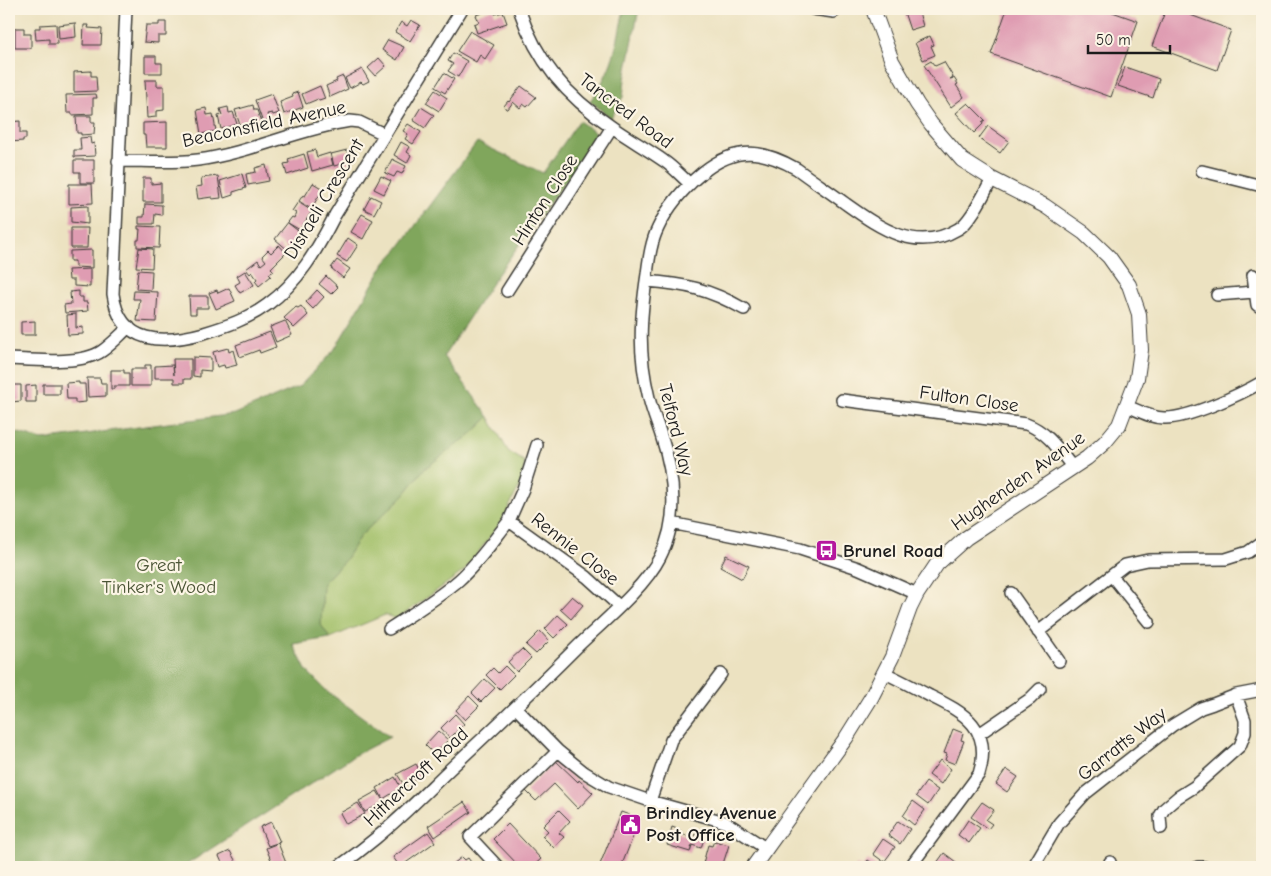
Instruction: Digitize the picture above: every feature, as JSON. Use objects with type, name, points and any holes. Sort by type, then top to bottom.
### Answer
[{"type":"street","name":"Disraeli Crescent","points":[[126,9],[113,294],[115,307],[121,320],[136,334],[149,339],[162,340],[178,339],[229,326],[245,319],[267,305],[297,278],[307,265],[384,134],[462,9]]},
{"type":"street","name":"Tancred Road","points":[[519,9],[532,43],[543,62],[555,77],[587,108],[612,127],[666,162],[690,184]]},
{"type":"street","points":[[813,9],[834,12]]},
{"type":"street","name":"Hughenden Avenue","points":[[753,867],[846,738],[871,698],[885,673],[917,594],[937,564],[966,538],[1073,468],[1105,442],[1119,425],[1127,406],[1137,378],[1141,350],[1139,314],[1129,285],[1109,257],[1084,233],[1045,206],[962,160],[931,124],[917,104],[892,61],[872,9]]},
{"type":"street","name":"Beaconsfield Avenue","points":[[118,161],[199,160],[240,151],[350,121],[359,122],[384,134]]},
{"type":"street","name":"Hinton Close","points":[[507,291],[612,127]]},
{"type":"street","name":"Telford Way","points":[[516,708],[652,571],[668,540],[674,495],[668,458],[650,401],[641,363],[640,334],[653,241],[658,227],[677,197],[711,166],[732,156],[756,153],[781,160],[887,231],[910,238],[924,239],[938,237],[960,229],[975,210],[992,178]]},
{"type":"street","points":[[1202,171],[1262,186]]},
{"type":"street","points":[[1252,275],[1257,305],[1262,308]]},
{"type":"street","points":[[646,281],[683,284],[713,292],[744,309]]},
{"type":"street","points":[[1217,295],[1254,292]]},
{"type":"street","points":[[9,359],[65,360],[93,356],[102,351],[129,327]]},
{"type":"street","points":[[1127,406],[1152,417],[1175,418],[1241,393],[1262,382]]},
{"type":"street","name":"Fulton Close","points":[[842,400],[1026,424],[1037,428],[1046,435],[1073,468]]},
{"type":"street","name":"Rennie Close","points":[[388,629],[423,607],[460,579],[478,560],[509,521],[523,489],[537,445]]},
{"type":"street","name":"Rennie Close","points":[[509,521],[587,577],[619,606]]},
{"type":"street","points":[[671,523],[800,549],[858,568],[917,594]]},
{"type":"street","points":[[1038,632],[1125,565],[1148,560],[1226,559],[1248,552],[1262,542]]},
{"type":"street","points":[[1112,576],[1149,622]]},
{"type":"street","points":[[1011,593],[1059,661]]},
{"type":"street","points":[[885,673],[953,707],[972,723],[979,734],[983,752],[979,774],[910,867]]},
{"type":"street","points":[[650,801],[671,740],[721,674]]},
{"type":"street","points":[[979,734],[1040,689]]},
{"type":"street","name":"Garratts Way","points":[[1033,867],[1059,823],[1085,794],[1174,724],[1201,708],[1236,695],[1262,690]]},
{"type":"street","points":[[1160,828],[1160,816],[1164,808],[1194,787],[1240,746],[1245,733],[1245,720],[1236,695]]},
{"type":"street","points":[[516,708],[558,751],[584,772],[608,787],[725,822],[767,849]]},
{"type":"street","name":"Hithercroft Road","points":[[338,867],[377,838],[516,708]]},
{"type":"street","points":[[498,867],[470,837],[558,751]]},
{"type":"street","points":[[1258,867],[1262,866]]},
{"type":"street","points":[[1198,867],[1204,867]]},
{"type":"green space","points":[[624,9],[639,9],[623,97],[611,118],[590,101],[604,78],[613,57]]},
{"type":"green space","name":"Great Tinker's Wood","points":[[579,121],[599,135],[498,274],[444,356],[489,417],[471,434],[424,469],[403,496],[360,536],[345,560],[323,583],[321,625],[330,638],[293,644],[306,670],[328,692],[390,737],[355,755],[183,867],[9,867],[9,430],[42,440],[235,414],[300,386],[334,350],[385,263],[398,249],[477,142],[543,173]]},
{"type":"green space","points":[[489,417],[508,451],[525,462],[521,483],[502,521],[464,571],[397,619],[385,615],[330,638],[321,625],[323,583],[345,560],[360,536],[403,496],[424,469],[471,434]]},
{"type":"building","points":[[493,9],[495,14],[503,12],[507,23],[477,33],[474,24],[479,22],[476,15]]},
{"type":"building","points":[[903,9],[918,9],[923,26],[910,30]]},
{"type":"building","points":[[1007,9],[1104,9],[1138,21],[1111,97],[991,54]]},
{"type":"building","points":[[1166,9],[1174,9],[1231,30],[1217,70],[1152,46]]},
{"type":"building","points":[[411,20],[420,25],[410,41],[395,32],[401,22],[407,26]]},
{"type":"building","points":[[159,22],[166,22],[166,36],[158,36],[158,43],[144,42],[146,25],[159,25]]},
{"type":"building","points":[[75,23],[76,37],[59,39],[58,25]]},
{"type":"building","points":[[56,24],[57,44],[49,44],[49,39],[36,40],[35,28],[40,28],[40,25]]},
{"type":"building","points":[[84,25],[89,25],[88,28],[102,29],[101,45],[83,45]]},
{"type":"building","points":[[15,28],[24,28],[24,34],[31,34],[31,48],[15,48]]},
{"type":"building","points":[[470,31],[494,45],[485,59],[480,55],[476,62],[457,51]]},
{"type":"building","points":[[930,36],[934,45],[931,46],[935,55],[923,60],[915,43]]},
{"type":"building","points":[[388,40],[404,47],[397,60],[382,50]]},
{"type":"building","points":[[453,53],[467,61],[458,77],[448,71],[453,64],[448,61]]},
{"type":"building","points":[[145,56],[156,56],[156,63],[162,63],[162,73],[145,73]]},
{"type":"building","points":[[379,58],[386,66],[375,76],[368,68]]},
{"type":"building","points":[[931,61],[935,66],[944,62],[953,77],[950,79],[954,78],[964,97],[951,107],[924,65]]},
{"type":"building","points":[[1125,67],[1159,79],[1153,98],[1118,86]]},
{"type":"building","points":[[362,69],[369,81],[363,84],[361,82],[350,88],[345,78]]},
{"type":"building","points":[[91,71],[91,76],[96,76],[97,91],[74,92],[74,72]]},
{"type":"building","points":[[444,73],[454,79],[445,93],[435,87]]},
{"type":"building","points":[[343,76],[348,89],[330,97],[326,86]]},
{"type":"building","points":[[145,80],[157,80],[157,86],[164,86],[164,110],[156,111],[156,117],[147,118]]},
{"type":"building","points":[[320,86],[325,99],[319,101],[318,99],[306,104],[302,94]]},
{"type":"building","points":[[521,86],[536,97],[527,107],[523,104],[520,108],[513,102],[506,109],[504,106]]},
{"type":"building","points":[[435,90],[447,98],[439,111],[426,103]]},
{"type":"building","points":[[298,92],[303,107],[284,114],[280,102],[293,97],[292,94]]},
{"type":"building","points":[[96,94],[97,98],[93,98],[93,114],[72,115],[72,113],[67,113],[66,95]]},
{"type":"building","points":[[272,94],[279,113],[267,114],[269,120],[263,123],[255,100]]},
{"type":"building","points":[[968,103],[985,120],[974,133],[956,113]]},
{"type":"building","points":[[253,105],[261,122],[245,127],[245,124],[240,125],[235,110]]},
{"type":"building","points":[[228,107],[229,113],[233,112],[237,124],[221,129],[218,116],[222,115],[220,109]]},
{"type":"building","points":[[421,107],[434,115],[425,128],[413,120]]},
{"type":"building","points":[[206,108],[207,115],[213,114],[216,131],[201,134],[197,110]]},
{"type":"building","points":[[76,116],[91,116],[91,122],[95,122],[94,134],[81,135],[81,133],[77,133]]},
{"type":"building","points":[[20,121],[20,133],[26,133],[26,139],[9,142],[10,122]]},
{"type":"building","points":[[167,122],[167,147],[146,147],[143,123]]},
{"type":"building","points":[[408,124],[421,132],[413,144],[405,139],[408,134],[403,131]]},
{"type":"building","points":[[988,126],[1009,141],[1000,153],[979,138]]},
{"type":"building","points":[[90,137],[91,144],[94,143],[95,156],[74,157],[74,150],[81,150],[80,138]]},
{"type":"building","points":[[401,142],[410,147],[407,152],[411,155],[407,163],[394,155]]},
{"type":"building","points":[[9,149],[13,149],[13,162],[9,163]]},
{"type":"building","points":[[315,150],[317,157],[330,153],[333,165],[312,171],[307,152]]},
{"type":"building","points":[[347,150],[350,162],[334,166],[331,154]]},
{"type":"building","points":[[304,154],[308,168],[287,175],[284,164],[289,163],[288,159]]},
{"type":"building","points":[[392,159],[406,166],[402,174],[397,172],[394,177],[385,173]]},
{"type":"building","points":[[74,160],[94,160],[94,183],[80,183],[80,172],[74,172]]},
{"type":"building","points":[[9,165],[12,165],[12,179],[9,179]]},
{"type":"building","points":[[266,165],[269,181],[248,185],[246,174],[256,172],[255,168]]},
{"type":"building","points":[[242,174],[246,188],[233,192],[233,195],[224,198],[220,181]]},
{"type":"building","points":[[218,176],[221,198],[198,199],[196,187],[202,186],[201,178]]},
{"type":"building","points":[[381,176],[391,181],[384,194],[374,189]]},
{"type":"building","points":[[143,178],[151,178],[151,184],[161,183],[161,202],[143,202]]},
{"type":"building","points":[[313,183],[323,189],[311,209],[299,201],[303,195],[305,196]]},
{"type":"building","points":[[9,184],[11,184],[11,197],[9,197]]},
{"type":"building","points":[[69,184],[92,184],[93,203],[69,204]]},
{"type":"building","points":[[371,196],[381,201],[374,214],[364,209]]},
{"type":"building","points":[[9,201],[11,201],[11,214],[9,214]]},
{"type":"building","points":[[298,202],[312,211],[300,230],[288,223],[302,234],[289,251],[275,239],[292,217],[294,218],[296,213],[292,211]]},
{"type":"building","points":[[145,204],[162,205],[162,215],[155,214],[154,224],[139,224],[139,217],[144,217]]},
{"type":"building","points":[[88,206],[88,224],[71,222],[71,207]]},
{"type":"building","points":[[362,214],[373,220],[363,239],[351,232]]},
{"type":"building","points":[[138,226],[160,227],[159,248],[137,247],[140,229],[138,229]]},
{"type":"building","points":[[71,228],[88,228],[87,248],[71,248]]},
{"type":"building","points":[[348,238],[358,245],[347,262],[337,256]]},
{"type":"building","points":[[279,245],[286,253],[271,268],[274,271],[269,274],[271,276],[259,286],[252,272],[250,274],[246,269],[258,260],[261,265],[266,261],[262,256],[268,250],[271,253]]},
{"type":"building","points":[[139,248],[153,249],[152,268],[136,267]]},
{"type":"building","points":[[92,250],[92,268],[75,267],[75,261],[70,261],[70,251]]},
{"type":"building","points":[[337,260],[350,269],[343,278],[331,268]]},
{"type":"building","points":[[90,269],[90,287],[74,286],[74,280],[69,280],[68,270]]},
{"type":"building","points":[[138,270],[152,271],[151,290],[136,289]]},
{"type":"building","points":[[245,271],[254,285],[240,293],[235,285],[240,282],[237,276]]},
{"type":"building","points":[[326,276],[338,287],[331,294],[319,284]]},
{"type":"building","points":[[229,288],[235,301],[216,309],[209,293],[217,290],[218,293]]},
{"type":"building","points":[[317,290],[324,297],[313,309],[306,302]]},
{"type":"building","points":[[79,291],[79,297],[83,297],[83,302],[87,302],[88,311],[65,313],[64,305],[71,304],[70,292]]},
{"type":"building","points":[[134,291],[158,292],[156,322],[137,321],[140,299],[133,299]]},
{"type":"building","points":[[189,296],[208,296],[208,308],[196,308],[196,314],[190,314]]},
{"type":"building","points":[[301,306],[308,315],[294,328],[284,318],[296,307]]},
{"type":"building","points":[[76,314],[76,328],[83,327],[83,334],[68,335],[67,315]]},
{"type":"building","points":[[35,321],[35,335],[21,335],[21,322]]},
{"type":"building","points":[[285,321],[292,335],[276,342],[270,327]]},
{"type":"building","points":[[270,332],[276,347],[260,353],[259,350],[240,357],[236,345]]},
{"type":"building","points":[[228,348],[229,352],[233,350],[237,365],[225,368],[224,365],[217,367],[213,352]]},
{"type":"building","points":[[193,357],[211,358],[211,371],[200,370],[200,377],[193,376]]},
{"type":"building","points":[[173,359],[191,359],[191,379],[184,379],[184,383],[174,383],[174,378],[155,378],[155,366],[173,365],[174,375]]},
{"type":"building","points":[[145,365],[151,365],[151,386],[131,386],[131,369],[145,369]]},
{"type":"building","points":[[111,370],[124,370],[124,373],[129,373],[129,386],[114,386],[114,389],[111,389]]},
{"type":"building","points":[[87,378],[100,378],[101,383],[106,383],[106,396],[88,397]]},
{"type":"building","points":[[79,382],[79,384],[85,384],[86,402],[75,403],[75,399],[67,399],[66,383]]},
{"type":"building","points":[[43,384],[60,384],[60,394],[43,394]]},
{"type":"building","points":[[11,385],[21,385],[21,401],[11,402]]},
{"type":"building","points":[[36,385],[36,402],[26,402],[26,386]]},
{"type":"building","points":[[726,555],[749,566],[742,579],[720,567]]},
{"type":"building","points":[[572,596],[583,605],[571,619],[560,609]]},
{"type":"building","points":[[558,615],[568,624],[554,638],[545,629]]},
{"type":"building","points":[[540,631],[549,641],[536,654],[526,645]]},
{"type":"building","points":[[522,649],[531,658],[517,672],[508,662]]},
{"type":"building","points":[[505,666],[514,675],[500,689],[486,675],[493,668],[498,673]]},
{"type":"building","points":[[485,679],[495,688],[481,702],[472,693]]},
{"type":"building","points":[[469,696],[479,706],[465,720],[456,710]]},
{"type":"building","points":[[455,714],[464,724],[450,738],[441,728]]},
{"type":"building","points":[[953,729],[963,733],[961,740],[964,741],[955,764],[945,760],[947,754],[944,753]]},
{"type":"building","points":[[438,731],[448,740],[434,754],[425,745]]},
{"type":"building","points":[[555,760],[578,782],[579,780],[593,793],[578,809],[554,784],[536,801],[526,791]]},
{"type":"building","points":[[940,760],[951,769],[941,784],[929,775]]},
{"type":"building","points":[[416,764],[422,775],[404,785],[397,774]]},
{"type":"building","points":[[1006,769],[1018,777],[1007,792],[996,784]]},
{"type":"building","points":[[395,777],[401,788],[383,799],[377,788]]},
{"type":"building","points":[[926,782],[938,790],[928,805],[916,796]]},
{"type":"building","points":[[377,791],[384,802],[365,812],[359,801]]},
{"type":"building","points":[[913,801],[925,810],[914,825],[903,816]]},
{"type":"building","points":[[464,802],[471,812],[435,837],[428,826]]},
{"type":"building","points":[[982,802],[994,810],[986,820],[992,824],[988,829],[971,817]]},
{"type":"building","points":[[358,803],[365,814],[346,824],[340,813]]},
{"type":"building","points":[[559,810],[570,821],[559,833],[564,837],[554,848],[542,836],[548,831],[543,826]]},
{"type":"building","points":[[621,812],[640,819],[621,867],[599,867]]},
{"type":"building","points":[[968,820],[980,828],[969,843],[958,835]]},
{"type":"building","points":[[898,821],[910,829],[900,844],[888,835]]},
{"type":"building","points":[[271,822],[280,842],[268,846],[260,827]]},
{"type":"building","points":[[508,824],[541,859],[532,867],[520,867],[493,839]]},
{"type":"building","points":[[672,827],[680,830],[679,833],[693,838],[695,834],[705,835],[701,848],[692,845],[690,852],[667,845]]},
{"type":"building","points":[[428,832],[435,842],[400,867],[393,857]]},
{"type":"building","points":[[883,839],[895,847],[884,862],[873,854]]},
{"type":"building","points":[[714,841],[729,845],[722,867],[702,867],[708,845],[712,846]]},
{"type":"building","points":[[278,843],[286,863],[274,867],[266,848]]},
{"type":"building","points":[[230,851],[238,867],[224,867],[219,856]]},
{"type":"building","points":[[944,853],[956,862],[952,867],[934,867]]},
{"type":"building","points":[[462,857],[465,860],[468,858],[473,865],[470,867],[449,867]]},
{"type":"building","points":[[868,860],[878,867],[862,867]]},
{"type":"place","name":"Brunel Road","points":[[827,551]]},
{"type":"place","name":"Brindley Avenue Post Office","points":[[630,824]]}]
